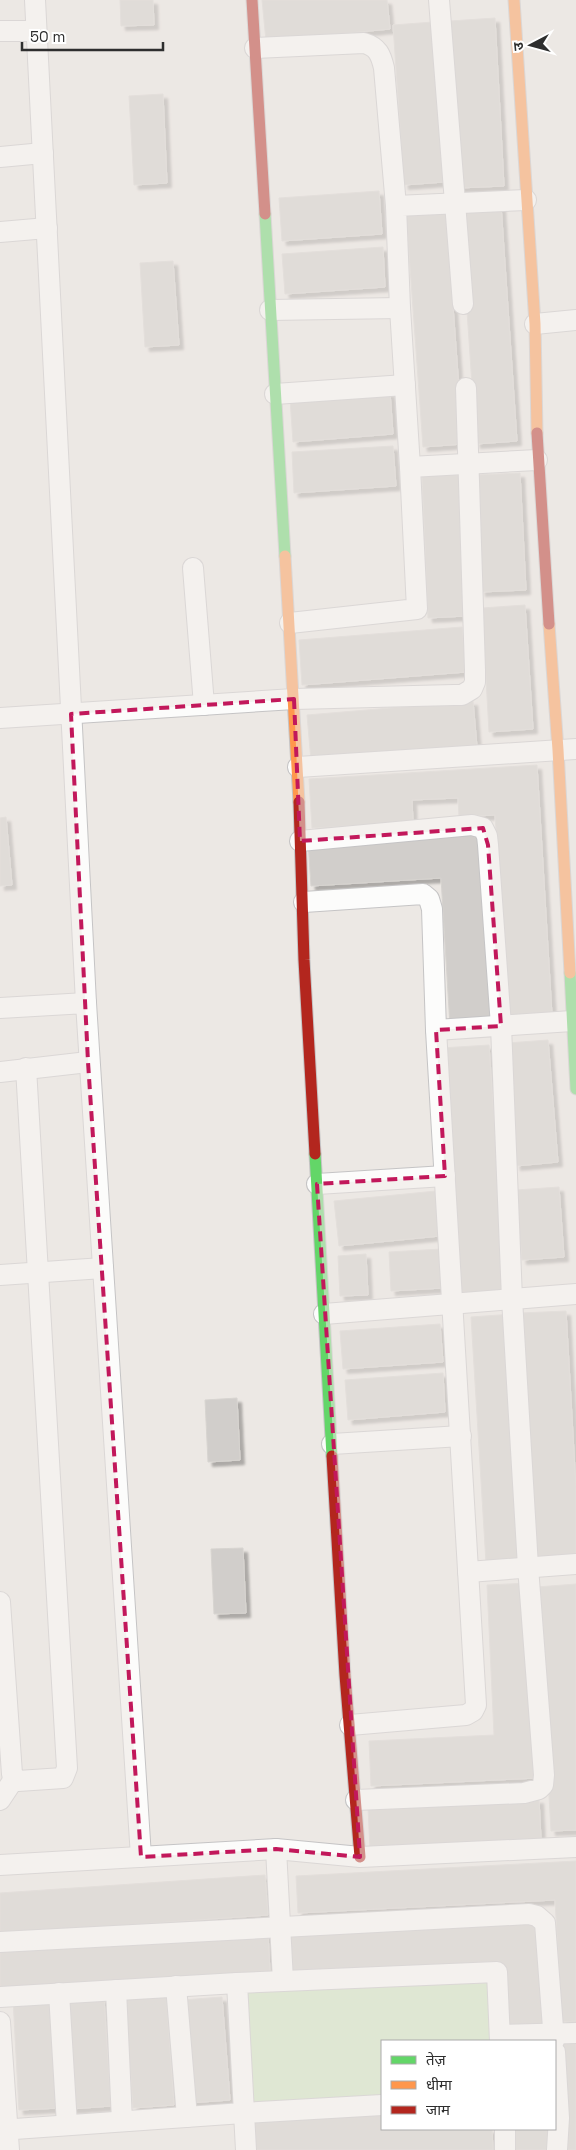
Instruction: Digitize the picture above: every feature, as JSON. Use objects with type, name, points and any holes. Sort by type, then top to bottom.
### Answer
[{"type":"street","points":[[35,0],[88,1062],[141,1856]]},
{"type":"street","points":[[252,0],[298,767],[304,902],[304,960],[324,1314],[360,1857]]},
{"type":"street","points":[[439,0],[463,304]]},
{"type":"street","points":[[514,0],[534,324],[537,460],[567,749],[572,1021],[576,1089]]},
{"type":"street","points":[[0,31],[36,31]]},
{"type":"street","points":[[255,48],[364,43],[373,46],[380,54],[384,68],[396,206],[417,609],[290,624]]},
{"type":"street","points":[[0,157],[43,153]]},
{"type":"street","points":[[396,206],[526,200]]},
{"type":"street","points":[[0,232],[46,228]]},
{"type":"street","points":[[270,310],[400,308]]},
{"type":"street","points":[[534,324],[576,320]]},
{"type":"street","points":[[275,394],[404,385]]},
{"type":"street","points":[[0,718],[294,699],[462,695],[472,689],[475,670],[466,388]]},
{"type":"street","points":[[410,467],[537,460]]},
{"type":"street","points":[[193,568],[204,705]]},
{"type":"street","points":[[298,767],[567,749]]},
{"type":"street","points":[[300,841],[472,825],[483,828],[487,836],[488,845],[501,1026],[512,1299],[528,1567],[544,1775],[539,1789],[524,1793],[356,1800]]},
{"type":"street","points":[[304,902],[423,894],[429,899],[432,910],[436,1030],[454,1303],[476,1705],[473,1711],[466,1715],[350,1724]]},
{"type":"street","points":[[0,1008],[86,1003]]},
{"type":"street","points":[[436,1030],[572,1021]]},
{"type":"street","points":[[0,1072],[88,1062]]},
{"type":"street","points":[[14,1779],[24,1781],[58,1780],[63,1778],[67,1768],[26,1068]]},
{"type":"street","points":[[317,1184],[446,1176]]},
{"type":"street","points":[[0,1275],[103,1268]]},
{"type":"street","points":[[324,1314],[576,1294]]},
{"type":"street","points":[[332,1444],[461,1436]]},
{"type":"street","points":[[468,1572],[576,1564]]},
{"type":"street","points":[[0,1602],[11,1770],[14,1779]]},
{"type":"street","points":[[0,1800],[14,1779]]},
{"type":"street","points":[[0,1865],[276,1849],[360,1857],[576,1847]]},
{"type":"street","points":[[276,1849],[283,1981]]},
{"type":"street","points":[[0,1942],[529,1914],[537,1916],[545,1923],[554,2040]]},
{"type":"street","points":[[0,1997],[238,1982],[497,1972],[500,2038],[527,2040]]},
{"type":"street","points":[[238,1982],[246,2150]]},
{"type":"street","points":[[176,1986],[187,2117]]},
{"type":"street","points":[[116,1990],[122,2122]]},
{"type":"street","points":[[59,1993],[67,2125]]},
{"type":"street","points":[[0,2022],[4,2130],[9,2150]]},
{"type":"street","points":[[556,2041],[576,2033]]},
{"type":"street","points":[[556,2072],[559,2118],[556,2134],[557,2150]]},
{"type":"street","points":[[4,2130],[381,2105]]},
{"type":"street","points":[[505,2130],[506,2150]]},
{"type":"highlighted area","points":[[294,699],[300,841],[483,828],[488,845],[501,1026],[436,1030],[445,1176],[317,1184],[360,1857],[276,1849],[141,1857],[88,1062],[71,714]]},
{"type":"green space","points":[[489,1983],[493,2040],[381,2040],[381,2099],[250,2107],[245,1990]]},
{"type":"building","points":[[120,0],[153,0],[154,25],[121,26]]},
{"type":"building","points":[[262,0],[387,0],[390,29],[266,41]]},
{"type":"building","points":[[495,18],[504,186],[459,188],[450,21]]},
{"type":"building","points":[[433,22],[444,182],[404,185],[393,25]]},
{"type":"building","points":[[163,94],[167,183],[134,185],[129,96]]},
{"type":"building","points":[[379,191],[382,234],[282,241],[279,198]]},
{"type":"building","points":[[501,205],[517,441],[476,444],[460,208]]},
{"type":"building","points":[[446,210],[463,444],[423,447],[406,212]]},
{"type":"building","points":[[383,247],[385,287],[285,294],[282,254]]},
{"type":"building","points":[[173,261],[179,345],[145,347],[140,263]]},
{"type":"building","points":[[390,392],[393,434],[293,442],[290,399]]},
{"type":"building","points":[[393,446],[396,486],[294,493],[292,452]]},
{"type":"building","points":[[520,473],[526,590],[481,592],[475,475]]},
{"type":"building","points":[[459,475],[466,616],[428,618],[422,476]]},
{"type":"building","points":[[525,605],[533,729],[489,732],[482,608]]},
{"type":"building","points":[[462,627],[466,672],[302,685],[299,640]]},
{"type":"building","points":[[473,701],[477,747],[311,761],[307,715]]},
{"type":"building","points":[[537,765],[552,1015],[508,1017],[495,815],[459,817],[458,798],[412,800],[413,822],[312,828],[309,779]]},
{"type":"building","points":[[6,817],[12,885],[0,886],[0,818]]},
{"type":"building","points":[[479,832],[491,1024],[450,1026],[441,878],[311,886],[308,842]]},
{"type":"building","points":[[548,1040],[558,1162],[516,1166],[507,1043]]},
{"type":"building","points":[[489,1045],[506,1291],[459,1294],[441,1048]]},
{"type":"building","points":[[559,1187],[564,1257],[522,1260],[516,1190]]},
{"type":"building","points":[[436,1191],[440,1236],[339,1246],[334,1201]]},
{"type":"building","points":[[441,1249],[443,1288],[391,1291],[389,1252]]},
{"type":"building","points":[[366,1254],[368,1295],[340,1296],[338,1256]]},
{"type":"building","points":[[566,1311],[576,1488],[576,1556],[535,1559],[521,1313]]},
{"type":"building","points":[[513,1314],[527,1561],[486,1563],[471,1317]]},
{"type":"building","points":[[440,1324],[443,1362],[343,1369],[340,1331]]},
{"type":"building","points":[[443,1373],[445,1412],[348,1420],[345,1380]]},
{"type":"building","points":[[237,1398],[240,1460],[208,1462],[205,1400]]},
{"type":"building","points":[[243,1548],[246,1613],[214,1614],[211,1549]]},
{"type":"building","points":[[529,1583],[538,1778],[371,1786],[369,1741],[494,1735],[487,1585]]},
{"type":"building","points":[[576,1584],[576,1830],[551,1831],[537,1587]]},
{"type":"building","points":[[539,1799],[541,1839],[370,1849],[368,1808]]},
{"type":"building","points":[[576,1861],[576,2021],[562,2022],[555,1900],[298,1913],[296,1876]]},
{"type":"building","points":[[265,1875],[268,1915],[0,1934],[0,1893]]},
{"type":"building","points":[[537,1918],[544,2028],[504,2031],[499,1961],[290,1974],[288,1934]]},
{"type":"building","points":[[268,1933],[270,1972],[0,1988],[0,1949]]},
{"type":"building","points":[[166,1992],[174,2105],[133,2108],[125,1995]]},
{"type":"building","points":[[54,1997],[60,2108],[19,2110],[13,1999]]},
{"type":"building","points":[[222,1997],[230,2100],[188,2103],[182,2000]]},
{"type":"building","points":[[104,1998],[111,2106],[71,2109],[64,2000]]},
{"type":"building","points":[[576,2039],[576,2150],[568,2150],[563,2040]]},
{"type":"building","points":[[381,2112],[381,2130],[492,2130],[493,2150],[253,2150],[251,2120]]},
{"type":"building","points":[[509,2130],[552,2130],[554,2150],[510,2150]]},
{"type":"traffic: fast","points":[[265,214],[285,556]]},
{"type":"traffic: fast","points":[[570,973],[576,1089]]},
{"type":"traffic: fast","points":[[315,1154],[332,1456]]},
{"type":"traffic: slow","points":[[514,0],[535,324],[537,433]]},
{"type":"traffic: slow","points":[[285,556],[299,802]]},
{"type":"traffic: slow","points":[[549,624],[570,973]]},
{"type":"traffic: jam","points":[[252,0],[265,214]]},
{"type":"traffic: jam","points":[[537,433],[549,624]]},
{"type":"traffic: jam","points":[[299,802],[304,960],[315,1154]]},
{"type":"traffic: jam","points":[[332,1456],[345,1675],[360,1857]]}]
